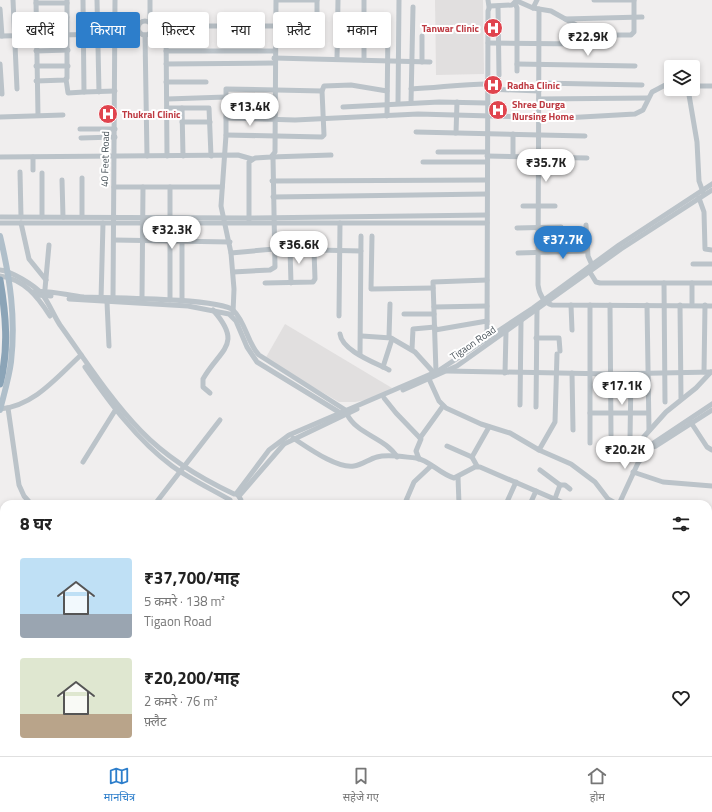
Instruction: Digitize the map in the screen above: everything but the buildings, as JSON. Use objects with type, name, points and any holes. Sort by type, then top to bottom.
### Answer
[{"type":"highway","points":[[0,280],[5,310],[6,343],[0,384]]},
{"type":"main road","points":[[0,239],[9,275],[12,301],[13,336],[11,364],[0,409]]},
{"type":"street","points":[[12,0],[13,12]]},
{"type":"street","points":[[83,0],[83,12]]},
{"type":"street","points":[[97,0],[97,12]]},
{"type":"street","name":"40 Feet Road","points":[[115,0],[115,12]]},
{"type":"street","points":[[150,0],[150,12]]},
{"type":"street","points":[[276,12],[276,0],[317,0],[317,12]]},
{"type":"street","points":[[337,59],[338,0]]},
{"type":"street","points":[[364,0],[364,60]]},
{"type":"street","points":[[398,103],[399,0]]},
{"type":"street","points":[[487,342],[486,162],[488,0]]},
{"type":"street","points":[[533,8],[537,0]]},
{"type":"street","points":[[489,7],[516,1],[533,8],[548,10],[594,35],[632,35],[634,0],[594,0]]},
{"type":"street","points":[[36,12],[36,1],[67,1],[68,12]]},
{"type":"street","points":[[516,1],[517,71]]},
{"type":"street","points":[[498,6],[499,75]]},
{"type":"street","points":[[411,103],[413,7]]},
{"type":"street","points":[[0,9],[1,36],[12,35]]},
{"type":"street","points":[[539,9],[540,65],[538,117],[538,286],[545,302],[552,305],[712,306]]},
{"type":"street","points":[[565,19],[642,17]]},
{"type":"street","points":[[209,26],[273,26]]},
{"type":"street","points":[[140,32],[145,35]]},
{"type":"street","points":[[68,35],[76,34]]},
{"type":"street","points":[[145,35],[147,156]]},
{"type":"street","points":[[488,43],[587,43],[594,35]]},
{"type":"street","points":[[422,36],[422,62]]},
{"type":"street","points":[[15,48],[17,89]]},
{"type":"street","points":[[83,48],[84,92]]},
{"type":"street","points":[[98,48],[99,92]]},
{"type":"street","name":"40 Feet Road","points":[[107,300],[114,240],[115,48]]},
{"type":"street","points":[[387,48],[387,116]]},
{"type":"street","points":[[38,115],[36,51],[68,50],[66,79],[68,93],[115,91]]},
{"type":"street","points":[[167,156],[166,51],[274,50],[275,152],[272,157],[272,181],[275,267],[273,269],[233,272]]},
{"type":"street","points":[[166,64],[337,59],[430,62]]},
{"type":"street","points":[[0,64],[2,94]]},
{"type":"street","points":[[517,64],[635,66]]},
{"type":"street","points":[[36,66],[68,66]]},
{"type":"street","points":[[36,81],[66,79]]},
{"type":"street","points":[[166,82],[206,82]]},
{"type":"street","points":[[539,83],[642,85]]},
{"type":"street","points":[[226,135],[322,137],[324,120],[322,91],[324,86],[346,85],[387,91]]},
{"type":"street","points":[[411,89],[440,88],[457,85],[539,91]]},
{"type":"street","points":[[226,118],[324,120],[456,114],[584,118],[635,114],[643,110],[652,92],[664,86]]},
{"type":"street","points":[[700,86],[712,86]]},
{"type":"street","points":[[233,313],[233,272],[230,242],[223,218],[222,206],[226,135],[226,89],[322,91]]},
{"type":"street","points":[[689,96],[697,142],[699,181],[704,212],[705,249],[712,250]]},
{"type":"street","points":[[167,99],[226,97]]},
{"type":"street","points":[[539,99],[648,98]]},
{"type":"street","points":[[456,133],[457,102]]},
{"type":"street","points":[[343,107],[398,103],[487,103]]},
{"type":"street","points":[[167,108],[209,108],[211,156]]},
{"type":"street","points":[[182,108],[183,156]]},
{"type":"street","points":[[0,117],[63,115]]},
{"type":"street","points":[[182,122],[210,122]]},
{"type":"street","points":[[80,129],[115,129]]},
{"type":"street","points":[[416,132],[586,136]]},
{"type":"street","points":[[513,134],[513,156]]},
{"type":"street","points":[[81,138],[115,138]]},
{"type":"street","points":[[438,152],[587,158]]},
{"type":"street","points":[[0,157],[211,156],[238,154],[252,159],[331,155]]},
{"type":"street","points":[[33,157],[33,170]]},
{"type":"street","points":[[249,224],[249,162],[252,159]]},
{"type":"street","points":[[423,162],[486,162]]},
{"type":"street","points":[[20,172],[21,217]]},
{"type":"street","points":[[42,173],[42,217]]},
{"type":"street","points":[[82,178],[82,217]]},
{"type":"street","points":[[62,180],[63,217]]},
{"type":"street","points":[[272,181],[487,180]]},
{"type":"street","points":[[701,194],[712,184]]},
{"type":"street","points":[[142,298],[143,186]]},
{"type":"street","points":[[114,187],[222,187]]},
{"type":"street","points":[[170,187],[170,300]]},
{"type":"street","name":"Tigaon Road","points":[[236,495],[262,458],[276,444],[295,431],[384,398],[429,379],[439,371],[457,366],[487,342],[693,195],[712,190]]},
{"type":"street","points":[[273,197],[487,194]]},
{"type":"street","name":"Tigaon Road","points":[[590,268],[701,194]]},
{"type":"street","points":[[523,206],[555,206]]},
{"type":"street","points":[[0,217],[249,218],[487,215]]},
{"type":"street","points":[[0,223],[487,223]]},
{"type":"street","points":[[21,223],[27,255],[31,264],[46,280]]},
{"type":"street","points":[[103,223],[109,346]]},
{"type":"street","points":[[338,316],[340,223]]},
{"type":"street","points":[[586,225],[587,251],[590,268],[596,282],[712,283]]},
{"type":"street","points":[[517,228],[561,227]]},
{"type":"street","points":[[360,355],[362,336],[361,236]]},
{"type":"street","points":[[372,236],[371,289],[433,288]]},
{"type":"street","points":[[114,240],[230,242]]},
{"type":"street","points":[[182,242],[182,301]]},
{"type":"street","points":[[39,292],[46,280],[49,245]]},
{"type":"street","points":[[231,253],[274,249],[361,251]]},
{"type":"street","points":[[290,249],[291,283]]},
{"type":"street","points":[[265,283],[314,281],[314,250]]},
{"type":"street","points":[[518,252],[538,253],[587,251]]},
{"type":"street","points":[[693,264],[712,264]]},
{"type":"street","points":[[0,270],[39,292],[76,300],[142,298],[222,306],[240,319],[252,347],[259,355],[344,413],[354,424],[390,449],[397,457]]},
{"type":"street","points":[[0,276],[9,275]]},
{"type":"street","points":[[439,371],[433,282],[437,280],[487,280]]},
{"type":"street","points":[[664,283],[665,402]]},
{"type":"street","points":[[692,283],[692,305]]},
{"type":"street","points":[[39,292],[116,409],[146,443],[227,500]]},
{"type":"street","points":[[107,300],[188,306],[233,313]]},
{"type":"street","name":"Tigaon Road","points":[[487,342],[506,332],[537,310],[545,302]]},
{"type":"street","points":[[383,367],[391,338],[390,304]]},
{"type":"street","points":[[571,305],[572,330]]},
{"type":"street","points":[[590,305],[590,443]]},
{"type":"street","points":[[610,305],[611,435]]},
{"type":"street","points":[[647,305],[649,430]]},
{"type":"street","points":[[680,305],[681,398]]},
{"type":"street","points":[[434,307],[487,306]]},
{"type":"street","points":[[704,372],[705,306]]},
{"type":"street","points":[[210,393],[202,385],[203,379],[225,351],[227,344],[226,325],[213,310]]},
{"type":"street","points":[[536,407],[537,310]]},
{"type":"street","points":[[404,314],[434,314]]},
{"type":"street","points":[[412,350],[413,329],[435,328],[487,321]]},
{"type":"street","points":[[520,405],[521,321]]},
{"type":"street","points":[[505,373],[506,332]]},
{"type":"street","points":[[340,334],[345,345],[360,355],[389,370]]},
{"type":"street","points":[[362,336],[391,338],[412,350],[439,371]]},
{"type":"street","points":[[536,338],[559,338],[556,373],[555,424],[539,450]]},
{"type":"street","points":[[0,409],[8,408],[33,398],[80,356]]},
{"type":"street","points":[[80,356],[141,431],[181,468],[236,495],[241,500]]},
{"type":"street","points":[[344,413],[439,371],[591,374],[711,372]]},
{"type":"street","points":[[641,440],[681,398],[699,385],[711,372]]},
{"type":"street","points":[[572,373],[573,430]]},
{"type":"street","points":[[630,439],[631,374]]},
{"type":"street","points":[[429,379],[443,406],[463,417],[510,433],[539,450],[571,464],[595,482],[610,500]]},
{"type":"street","points":[[384,398],[400,418],[420,438]]},
{"type":"street","points":[[620,500],[633,472],[642,456],[649,448],[656,446],[712,404]]},
{"type":"street","points":[[418,459],[416,451],[421,440],[420,438],[443,406]]},
{"type":"street","points":[[8,408],[19,485],[28,500]]},
{"type":"street","points":[[83,462],[116,409]]},
{"type":"street","points":[[690,421],[712,411]]},
{"type":"street","points":[[590,413],[648,412]]},
{"type":"street","name":"Tigaon Road","points":[[236,495],[274,453],[293,438],[331,423],[344,413]]},
{"type":"street","points":[[158,500],[181,468],[220,420]]},
{"type":"street","points":[[690,421],[711,451]]},
{"type":"street","points":[[472,457],[489,427]]},
{"type":"street","points":[[293,438],[323,457],[350,466],[356,466],[380,456],[418,459],[452,478],[458,477],[477,466]]},
{"type":"street","points":[[447,446],[472,457],[477,466],[536,491],[552,500]]},
{"type":"street","points":[[407,500],[414,482],[431,466]]},
{"type":"street","points":[[540,470],[560,485],[565,485],[570,489]]},
{"type":"street","points":[[633,472],[663,482],[712,486]]},
{"type":"street","points":[[458,477],[459,500]]},
{"type":"street","points":[[508,500],[516,482]]},
{"type":"street","points":[[554,500],[560,485]]},
{"type":"street","points":[[532,500],[536,491]]},
{"type":"street","points":[[232,500],[236,495]]},
{"type":"shaded area","points":[[435,0],[483,0],[484,74],[436,75]]},
{"type":"shaded area","points":[[285,324],[392,388],[372,399],[355,402],[339,402],[265,359]]},
{"type":"place","name":"Tanwar Clinic","points":[[493,28]]},
{"type":"place","name":"Radha Clinic","points":[[493,85]]},
{"type":"place","name":"Shree Durga Nursing Home","points":[[498,110]]},
{"type":"place","name":"Thukral Clinic","points":[[108,114]]}]
